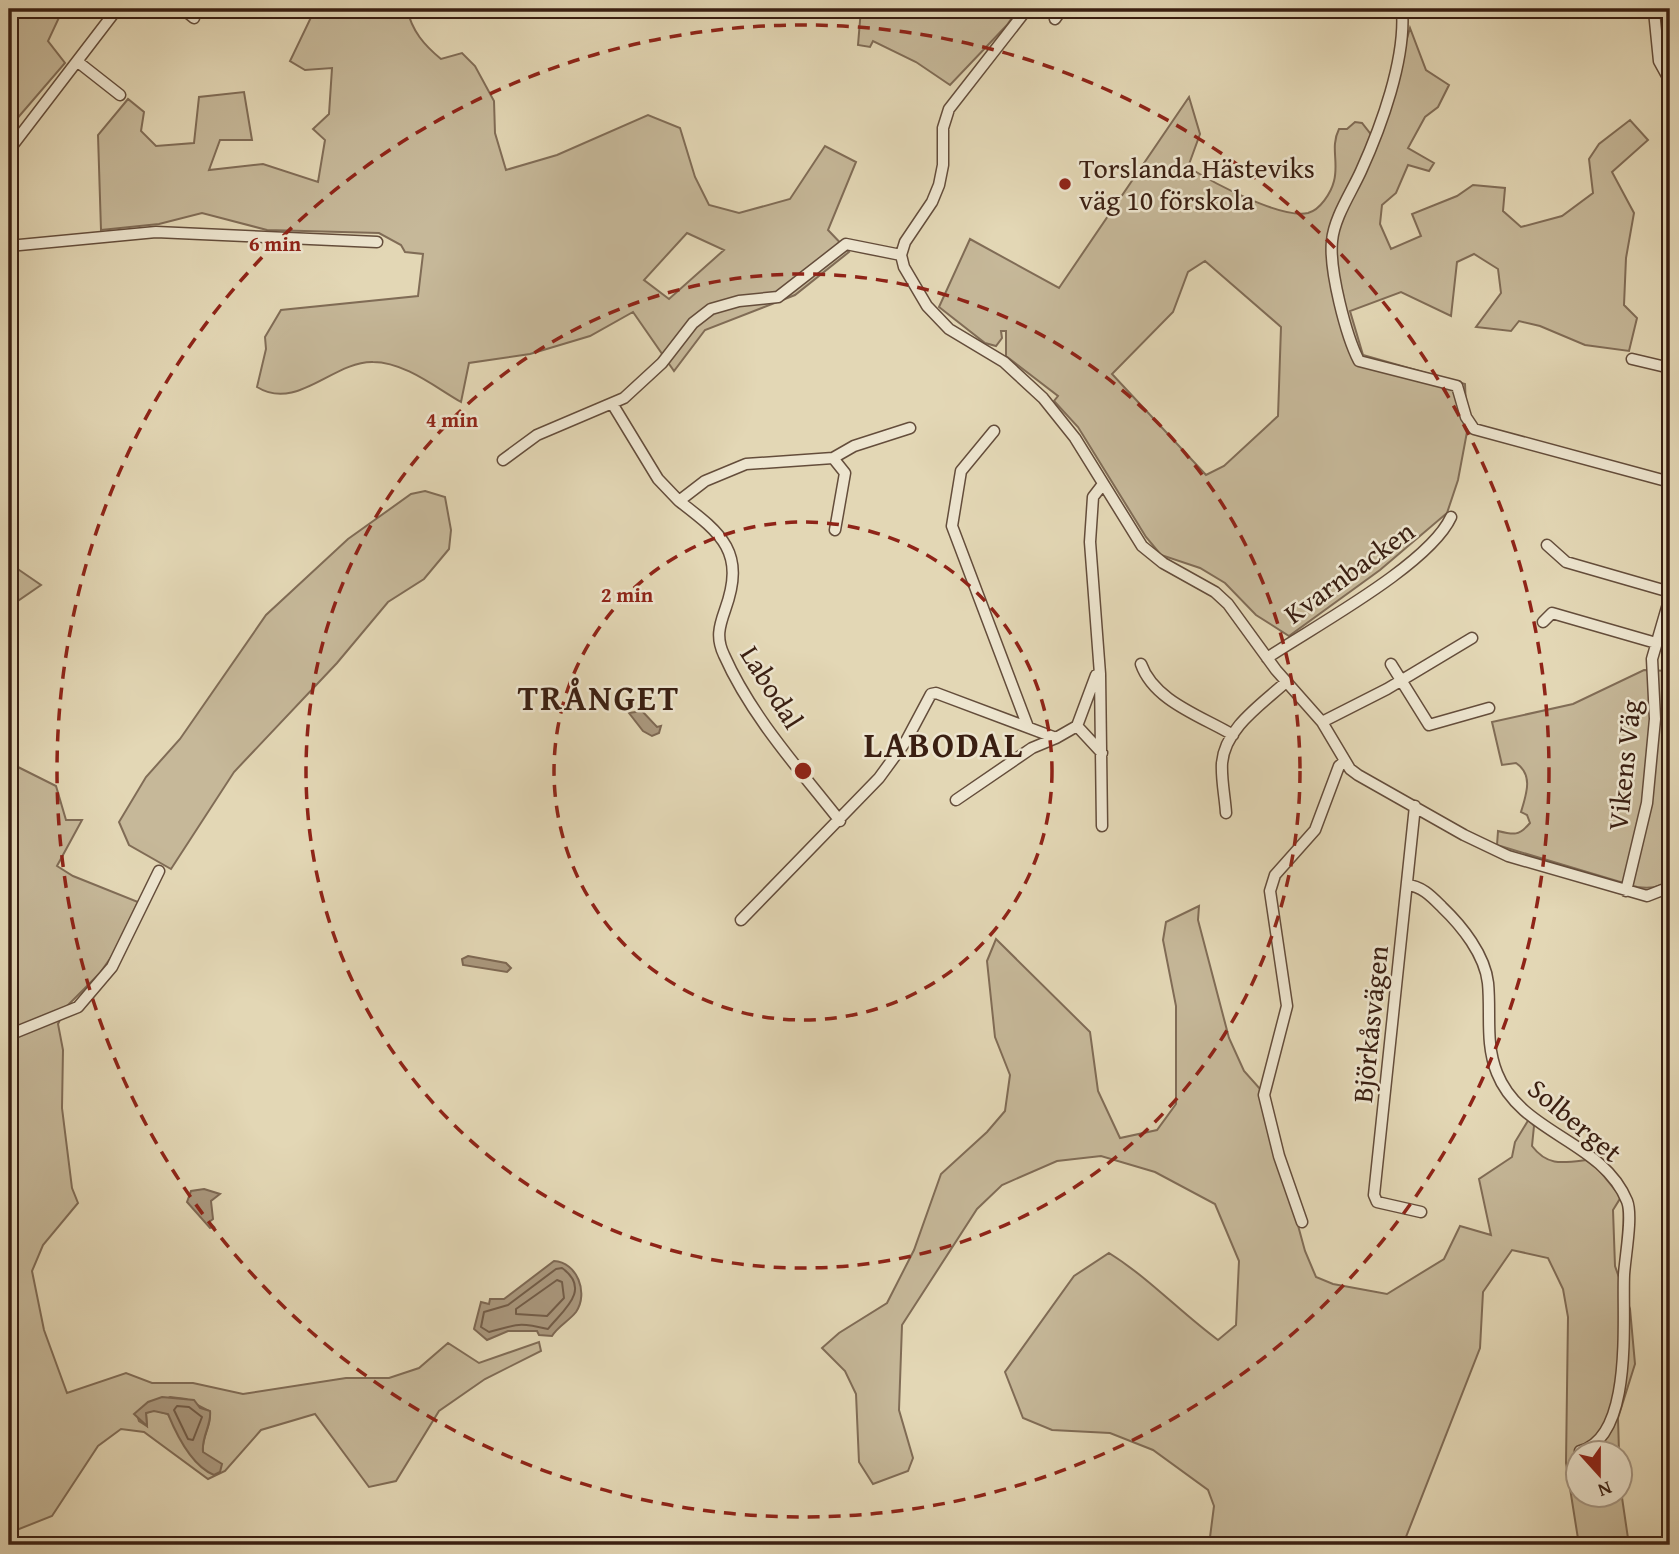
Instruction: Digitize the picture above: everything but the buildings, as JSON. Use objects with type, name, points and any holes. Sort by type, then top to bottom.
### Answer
[{"type":"street","points":[[9,150],[117,9]]},
{"type":"street","points":[[183,9],[194,18]]},
{"type":"street","points":[[1027,9],[949,108],[943,128],[943,165],[939,185],[932,202],[905,242],[901,254],[904,267],[933,315],[949,329],[1004,362],[1029,384],[1065,424],[1142,546],[1164,563],[1215,592],[1238,616],[1286,682],[1322,722],[1345,761],[1365,780],[1464,835],[1508,856],[1647,896],[1670,887]]},
{"type":"street","points":[[1055,19],[1062,9]]},
{"type":"street","points":[[1400,9],[1403,30],[1384,110],[1331,243],[1337,285],[1353,350],[1359,362],[1457,386],[1467,421],[1474,429],[1670,482]]},
{"type":"street","points":[[1654,11],[1659,61],[1670,80]]},
{"type":"street","points":[[78,62],[120,95]]},
{"type":"street","points":[[9,246],[156,232],[377,242]]},
{"type":"street","points":[[503,460],[537,435],[613,405],[646,380],[692,323],[711,309],[739,301],[778,297],[846,244],[901,254]]},
{"type":"street","points":[[1632,359],[1670,368]]},
{"type":"street","name":"Labodal","points":[[613,405],[658,479],[679,501],[715,530],[732,556],[734,584],[717,636],[724,655],[771,732],[840,821]]},
{"type":"street","points":[[679,501],[705,481],[746,464],[833,457],[854,446],[910,428]]},
{"type":"street","points":[[994,431],[961,471],[952,526],[1028,727]]},
{"type":"street","points":[[833,457],[845,473],[835,530]]},
{"type":"street","points":[[1102,826],[1100,674],[1090,529],[1093,497],[1103,484]]},
{"type":"street","name":"Kvarnbacken","points":[[1267,658],[1353,604],[1403,567],[1435,538],[1451,517]]},
{"type":"street","name":"Vikens Väg","points":[[1547,545],[1566,562],[1670,595],[1652,659],[1654,742],[1647,803],[1626,891]]},
{"type":"street","points":[[1543,622],[1552,613],[1656,643]]},
{"type":"street","points":[[1322,722],[1401,681],[1472,638]]},
{"type":"street","points":[[1141,664],[1147,680],[1161,693],[1233,735]]},
{"type":"street","points":[[1391,664],[1429,725],[1489,708]]},
{"type":"street","points":[[956,800],[1032,748],[1077,726],[1096,675],[1100,674]]},
{"type":"street","points":[[1226,813],[1222,761],[1233,735],[1239,725],[1286,682]]},
{"type":"street","points":[[741,920],[840,821],[894,759],[931,695],[936,693],[1056,738]]},
{"type":"street","points":[[1077,726],[1102,753]]},
{"type":"street","points":[[1302,1222],[1279,1156],[1264,1095],[1287,1006],[1270,891],[1275,875],[1315,830],[1339,766],[1345,761]]},
{"type":"street","name":"Björkåsvägen","points":[[1415,806],[1374,1195],[1377,1202],[1421,1212]]},
{"type":"street","points":[[9,1035],[78,1007],[112,967],[159,871]]},
{"type":"street","name":"Solberget","points":[[1407,885],[1416,886],[1449,913],[1477,952],[1488,981],[1490,1049],[1506,1091],[1530,1116],[1601,1163],[1628,1202],[1621,1373],[1617,1404],[1599,1438]]},
{"type":"shaded area","points":[[9,9],[63,9],[48,41],[65,63],[9,128]]},
{"type":"shaded area","points":[[315,9],[407,9],[420,37],[441,59],[462,53],[475,66],[494,101],[495,133],[506,170],[557,155],[648,115],[680,128],[695,177],[709,205],[739,213],[790,199],[825,146],[856,162],[828,230],[849,252],[795,295],[705,330],[674,371],[633,312],[590,336],[530,354],[469,363],[461,402],[408,371],[373,362],[344,369],[301,390],[286,394],[272,393],[257,387],[266,349],[265,337],[281,310],[418,296],[423,254],[405,252],[401,245],[379,233],[267,230],[202,213],[159,224],[101,230],[98,135],[128,99],[144,112],[141,131],[156,146],[194,143],[199,97],[244,92],[252,140],[220,140],[209,170],[263,164],[318,182],[325,140],[313,129],[329,114],[332,68],[305,70],[290,61]],"holes":[[[687,233],[724,250],[669,299],[644,280]]]},
{"type":"shaded area","points":[[861,9],[1018,9],[1007,25],[950,85],[916,62],[873,41],[870,47],[858,45]]},
{"type":"shaded area","points":[[1410,28],[1426,70],[1449,85],[1438,107],[1425,117],[1408,148],[1434,163],[1429,171],[1408,165],[1396,193],[1382,205],[1380,224],[1391,249],[1421,236],[1412,214],[1457,196],[1473,185],[1505,188],[1503,211],[1521,227],[1562,216],[1593,193],[1589,159],[1599,144],[1630,120],[1648,140],[1612,172],[1634,213],[1626,258],[1624,305],[1637,318],[1629,351],[1585,345],[1540,326],[1519,321],[1511,331],[1476,327],[1501,293],[1498,269],[1474,254],[1457,262],[1451,316],[1401,292],[1350,311],[1363,355],[1465,384],[1467,432],[1458,480],[1447,513],[1380,570],[1289,636],[1256,615],[1225,583],[1200,568],[1161,555],[1146,537],[1078,427],[1054,401],[1058,396],[1006,356],[1006,331],[1001,331],[1002,338],[996,346],[985,343],[939,307],[970,239],[1059,288],[1189,97],[1200,134],[1188,167],[1246,198],[1281,210],[1308,213],[1324,200],[1334,181],[1335,142],[1339,129],[1347,129],[1355,122],[1362,123],[1377,142]],"holes":[[[1205,261],[1281,327],[1278,416],[1224,466],[1206,475],[1112,374],[1173,312],[1188,272]]]},
{"type":"shaded area","points":[[425,491],[445,497],[451,530],[449,549],[424,579],[388,602],[337,663],[234,772],[171,869],[129,845],[119,822],[146,777],[180,739],[266,615],[348,539],[411,494]]},
{"type":"shaded area","points":[[9,563],[41,585],[9,607]]},
{"type":"shaded area","points":[[1644,670],[1670,671],[1670,877],[1667,881],[1656,887],[1637,887],[1497,845],[1498,831],[1516,833],[1530,823],[1527,815],[1521,812],[1527,786],[1525,773],[1516,763],[1502,765],[1492,722],[1573,704]]},
{"type":"shaded area","points":[[18,767],[56,786],[66,820],[82,820],[57,866],[73,876],[138,902],[116,950],[100,973],[66,1007],[58,1024],[63,1050],[62,1108],[72,1188],[78,1203],[43,1245],[32,1271],[44,1330],[67,1393],[126,1373],[152,1383],[193,1383],[243,1394],[346,1378],[389,1378],[419,1368],[448,1343],[479,1363],[539,1342],[541,1351],[485,1379],[439,1411],[396,1481],[369,1487],[315,1414],[261,1430],[225,1471],[208,1479],[144,1432],[121,1429],[98,1446],[52,1516],[9,1533],[9,770]],"holes":[[[170,1397],[186,1399],[209,1411],[203,1452],[190,1453],[168,1414],[154,1410],[146,1413],[147,1426],[139,1421],[137,1415]]]},
{"type":"shaded area","points":[[1199,906],[1198,920],[1229,1038],[1244,1071],[1261,1090],[1305,1251],[1316,1277],[1333,1284],[1387,1294],[1444,1259],[1460,1226],[1491,1235],[1479,1179],[1512,1157],[1515,1142],[1529,1119],[1534,1126],[1532,1146],[1543,1157],[1556,1162],[1586,1160],[1599,1170],[1621,1197],[1613,1210],[1615,1266],[1630,1309],[1635,1364],[1618,1418],[1619,1438],[1566,1438],[1568,1317],[1563,1289],[1548,1258],[1512,1250],[1483,1292],[1480,1348],[1406,1537],[1407,1545],[1209,1545],[1214,1506],[1208,1490],[1153,1450],[1110,1433],[1052,1430],[1023,1418],[1005,1372],[1074,1276],[1109,1253],[1138,1273],[1218,1340],[1236,1325],[1239,1261],[1215,1204],[1155,1172],[1101,1156],[1057,1161],[1002,1185],[977,1209],[902,1325],[899,1410],[913,1458],[908,1471],[873,1484],[859,1462],[856,1394],[845,1371],[822,1348],[839,1333],[887,1303],[914,1250],[941,1174],[987,1132],[1005,1111],[1010,1075],[995,1037],[987,961],[996,939],[1090,1032],[1098,1091],[1120,1138],[1157,1130],[1176,1104],[1176,1006],[1163,940],[1166,922]]},
{"type":"shaded area","points":[[1573,1508],[1624,1508],[1629,1545],[1579,1545]]},
{"type":"water","points":[[642,711],[657,727],[661,726],[659,733],[652,736],[643,731],[629,713]]},
{"type":"water","points":[[468,956],[506,963],[511,968],[507,972],[463,965],[462,959]]},
{"type":"water","points":[[204,1189],[220,1194],[211,1201],[213,1219],[209,1222],[214,1227],[210,1228],[187,1202],[191,1191]]},
{"type":"water","points":[[554,1261],[569,1267],[574,1273],[579,1280],[581,1296],[576,1312],[552,1336],[539,1335],[537,1331],[508,1331],[487,1340],[474,1329],[481,1302],[489,1304],[490,1299],[504,1299]]},
{"type":"water","points":[[162,1397],[194,1400],[200,1408],[210,1411],[203,1452],[222,1464],[220,1472],[214,1475],[206,1471],[192,1458],[168,1414],[154,1411],[146,1413],[147,1426],[134,1414],[148,1402]]},
{"type":"place","name":"Torslanda Hästeviks väg 10 förskola","points":[[1065,184]]},
{"type":"district","name":"TRÅNGET","points":[[599,698]]},
{"type":"district","name":"LABODAL","points":[[944,745]]}]
